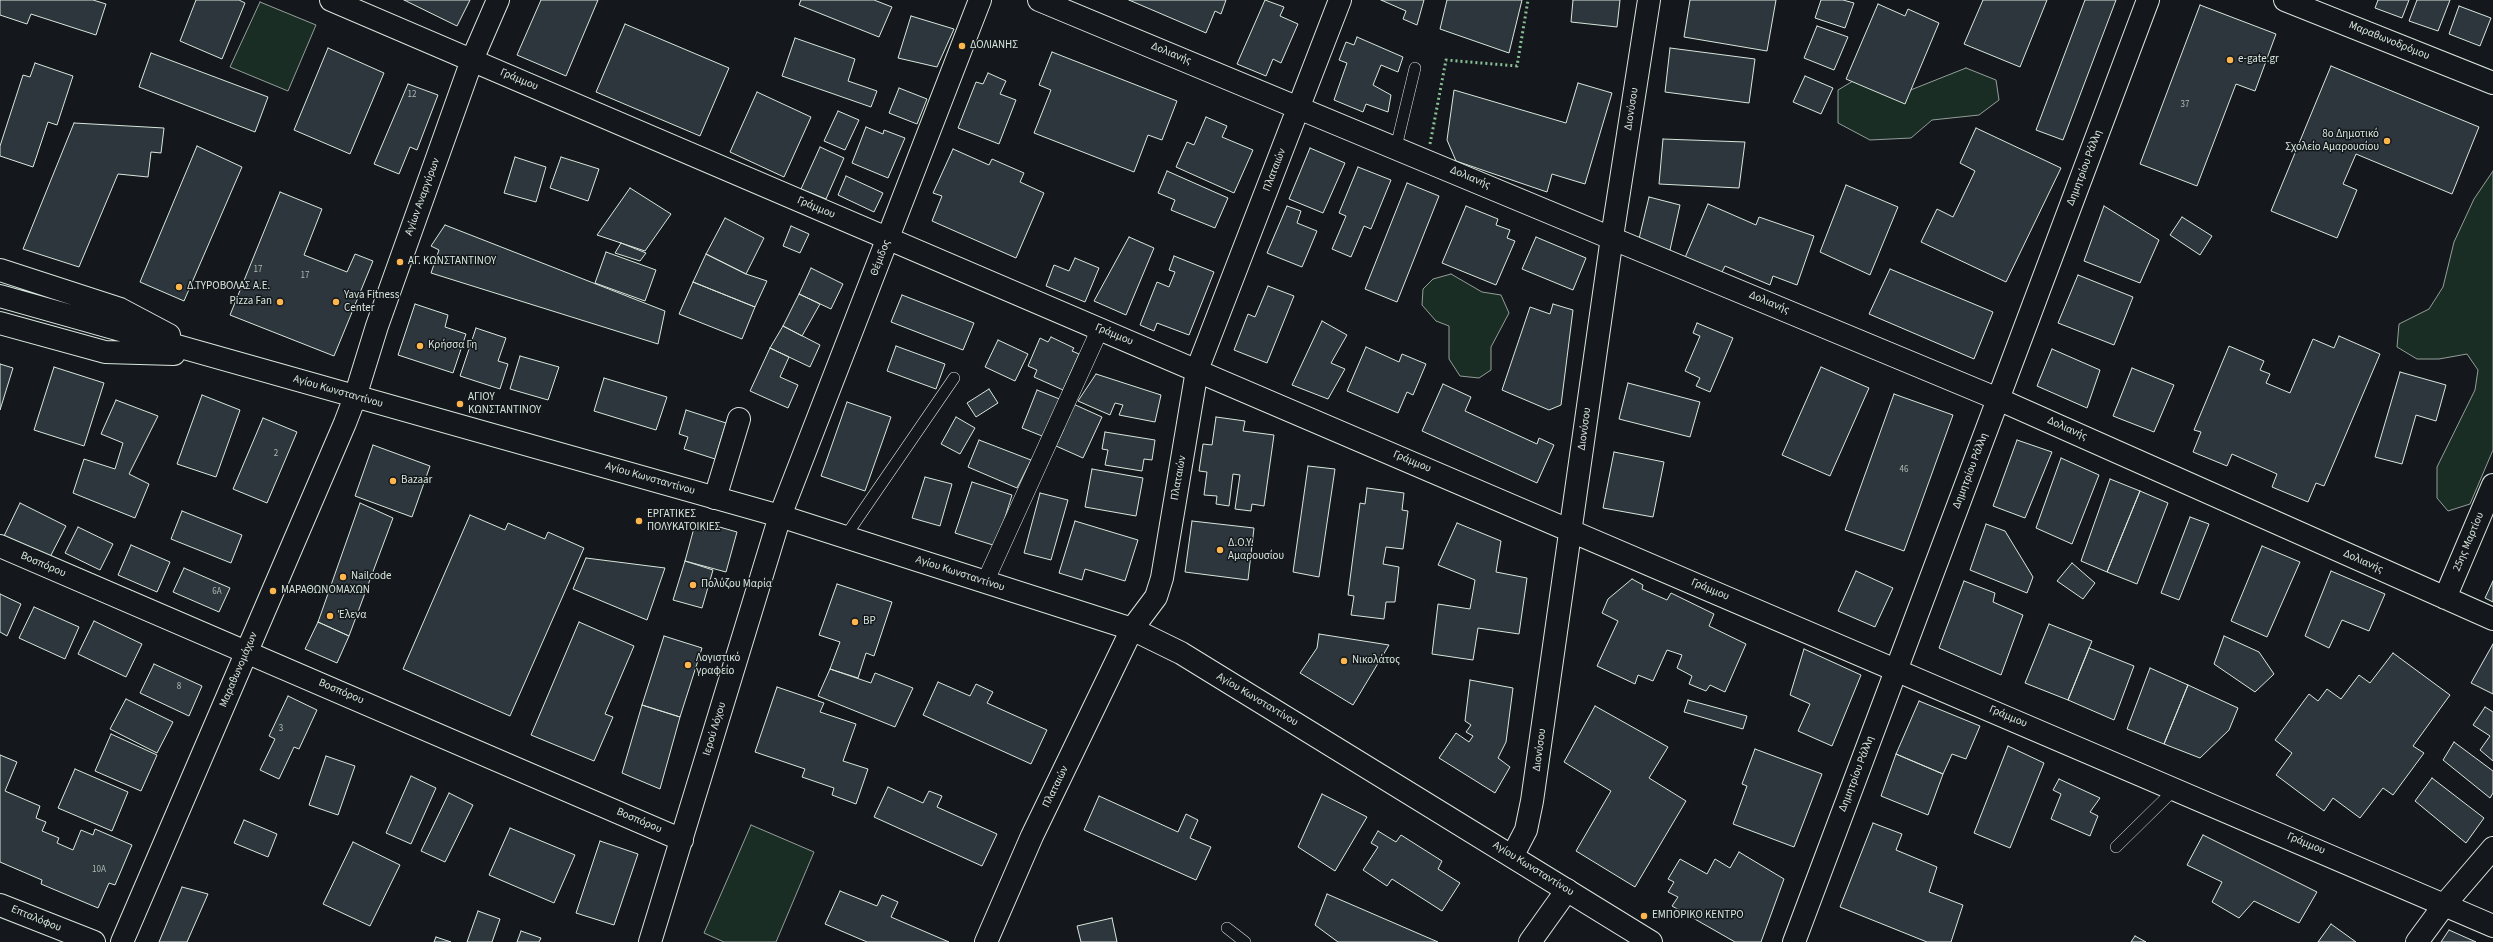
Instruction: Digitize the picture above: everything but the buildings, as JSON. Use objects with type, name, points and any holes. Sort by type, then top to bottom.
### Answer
[{"type":"street","name":"Γράμμου","points":[[331,0],[2176,788],[2446,904],[2493,926]]},
{"type":"street","name":"Αγίων Αναργύρων","points":[[355,397],[379,319],[472,60],[498,0]]},
{"type":"street","name":"Θέμιδος","points":[[780,516],[980,0]]},
{"type":"street","name":"Δολιανής","points":[[1039,0],[1300,107],[1998,399],[2493,619]]},
{"type":"street","name":"Πλαταιών","points":[[986,942],[1032,836],[1132,629],[1156,597],[1162,578],[1197,370],[1300,107],[1340,0]]},
{"type":"street","name":"Διονύσου","points":[[1513,855],[1526,830],[1531,807],[1612,237],[1649,0]]},
{"type":"street","name":"Δημητρίου Ράλλη","points":[[1794,942],[2148,0]]},
{"type":"street","name":"Μαραθωνοδρόμου","points":[[2284,0],[2493,83]]},
{"type":"street","name":"Αγίου Κωνσταντίνου","points":[[0,270],[120,309],[205,354]]},
{"type":"street","name":"Αγίου Κωνσταντίνου","points":[[0,296],[780,516],[1132,629],[1181,653],[1513,855],[1651,942]]},
{"type":"street","name":"Αγίου Κωνσταντίνου","points":[[0,323],[105,352],[205,354]]},
{"type":"street","points":[[985,582],[1100,329]]},
{"type":"street","name":"Μαραθωνομάχων","points":[[122,942],[355,397]]},
{"type":"street","points":[[715,498],[739,419]]},
{"type":"street","name":"25ης Μαρτίου","points":[[2445,598],[2493,485]]},
{"type":"street","name":"Ιερού Λόχου","points":[[650,942],[780,516]]},
{"type":"street","name":"Βοσπόρου","points":[[0,546],[247,651],[682,840]]},
{"type":"street","points":[[2417,942],[2446,904],[2493,848]]},
{"type":"street","points":[[1530,942],[1567,890]]},
{"type":"street","name":"Επταλόφου","points":[[0,905],[94,942]]},
{"type":"lane","points":[[1396,147],[1415,68]]},
{"type":"lane","points":[[845,537],[954,378]]},
{"type":"lane","points":[[2116,847],[2176,788]]},
{"type":"lane","points":[[1227,928],[1245,942]]},
{"type":"green space","points":[[260,2],[316,25],[288,91],[230,67]]},
{"type":"green space","points":[[1966,68],[1996,80],[1999,100],[1979,115],[1932,120],[1911,138],[1870,140],[1838,123],[1838,90],[1858,78],[1903,93]]},
{"type":"green space","points":[[2493,171],[2493,450],[2470,504],[2448,511],[2437,498],[2437,467],[2475,390],[2478,370],[2467,354],[2439,359],[2417,359],[2397,347],[2399,324],[2429,309],[2443,287],[2454,242],[2474,199]]},
{"type":"green space","points":[[1451,274],[1482,292],[1501,295],[1509,313],[1491,347],[1491,370],[1479,378],[1460,376],[1449,359],[1449,326],[1436,321],[1422,305],[1423,289],[1433,279]]},
{"type":"green space","points":[[751,825],[814,852],[776,942],[724,942],[704,933]]},
{"type":"hedge","points":[[1430,144],[1446,60],[1517,66],[1528,0]]},
{"type":"place","name":"ΔΟΛΙΑΝΗΣ","points":[[962,46]]},
{"type":"place","name":"e-gate.gr","points":[[2230,60]]},
{"type":"place","name":"8ο Δημοτικό Σχολείο Αμαρουσίου","points":[[2387,141]]},
{"type":"place","name":"ΑΓ. ΚΩΝΣΤΑΝΤΙΝΟΥ","points":[[400,262]]},
{"type":"place","name":"Δ.ΤΥΡΟΒΟΛΑΣ Α.Ε.","points":[[179,287]]},
{"type":"place","name":"Pizza Fan","points":[[280,302]]},
{"type":"place","name":"Yava Fitness Center","points":[[336,302]]},
{"type":"place","name":"Κρήσσα Γη","points":[[420,346]]},
{"type":"place","name":"ΑΓΙΟΥ ΚΩΝΣΤΑΝΤΙΝΟΥ","points":[[460,404]]},
{"type":"place","name":"Bazaar","points":[[393,481]]},
{"type":"place","name":"ΕΡΓΑΤΙΚΕΣ ΠΟΛΥΚΑΤΟΙΚΙΕΣ","points":[[639,521]]},
{"type":"place","name":"Δ.Ο.Υ. Αμαρουσίου","points":[[1220,550]]},
{"type":"place","name":"Nailcode","points":[[343,577]]},
{"type":"place","name":"Πολύζου Μαρία","points":[[693,585]]},
{"type":"place","name":"ΜΑΡΑΘΩΝΟΜΑΧΩΝ","points":[[273,591]]},
{"type":"place","name":"Έλενα","points":[[330,616]]},
{"type":"place","name":"BP","points":[[855,622]]},
{"type":"place","name":"Νικολάτος","points":[[1344,661]]},
{"type":"place","name":"Λογιστικό γραφείο","points":[[688,665]]},
{"type":"place","name":"ΕΜΠΟΡΙΚΟ ΚΕΝΤΡΟ","points":[[1644,916]]}]
